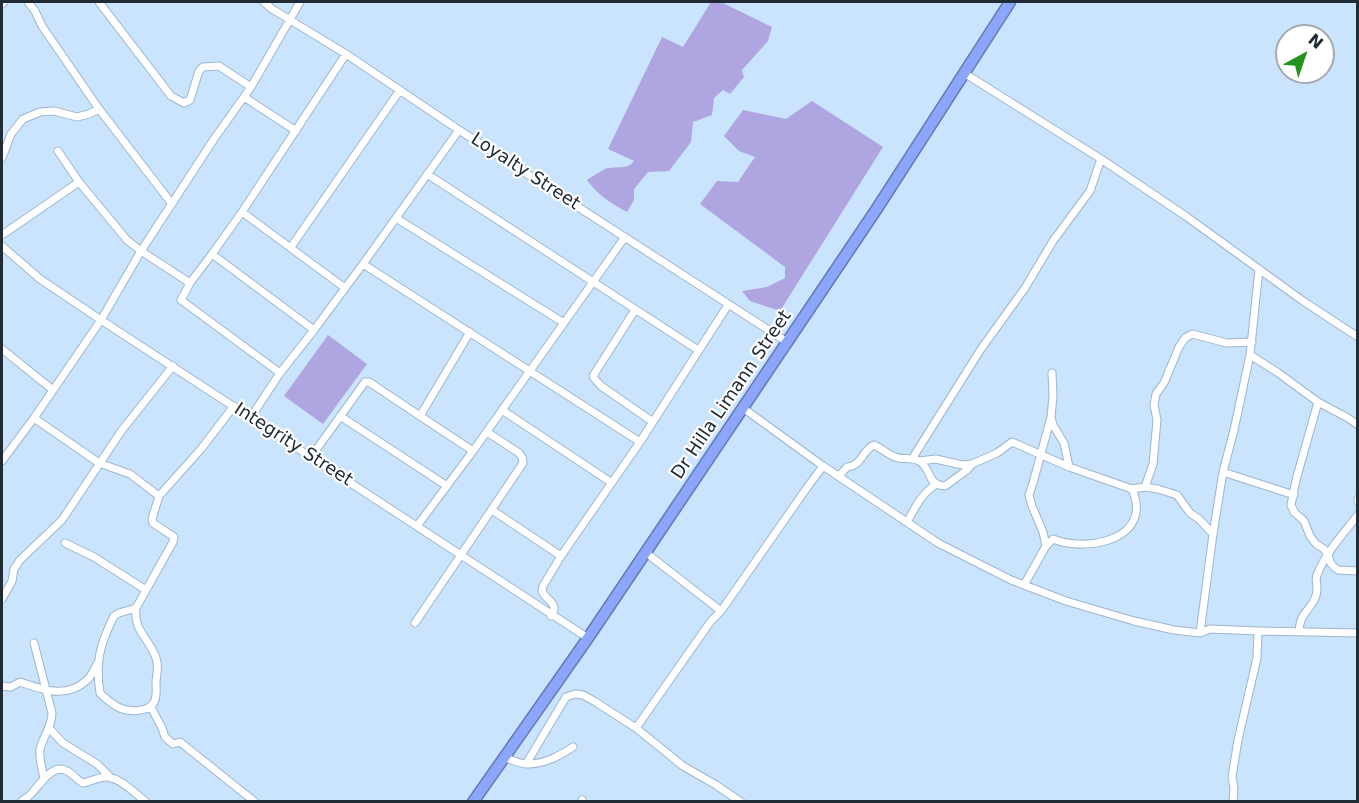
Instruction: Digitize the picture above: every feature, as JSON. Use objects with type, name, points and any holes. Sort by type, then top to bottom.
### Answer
[{"type":"highway","name":"Dr Hilla Limann Street","points":[[473,801],[588,638],[743,408],[876,210],[1010,2]]},
{"type":"street","points":[[28,2],[99,110],[172,204]]},
{"type":"street","points":[[99,2],[171,96],[184,103],[190,100],[199,71],[203,67],[211,66],[219,66],[250,87]]},
{"type":"street","name":"Loyalty Street","points":[[264,2],[787,342]]},
{"type":"street","points":[[2,461],[101,320],[141,251],[244,97],[300,2]]},
{"type":"street","points":[[280,373],[181,300],[190,283],[242,212],[346,54]]},
{"type":"street","points":[[964,73],[1101,159],[1358,337]]},
{"type":"street","points":[[291,247],[400,90]]},
{"type":"street","points":[[244,97],[296,131]]},
{"type":"street","points":[[2,158],[11,134],[23,118],[40,112],[54,111],[76,117],[99,110]]},
{"type":"street","points":[[251,417],[280,373],[315,330],[459,130]]},
{"type":"street","points":[[58,151],[79,182],[127,240],[190,283]]},
{"type":"street","points":[[916,460],[981,349],[1025,288],[1053,241],[1090,191],[1101,159]]},
{"type":"street","points":[[427,174],[698,350]]},
{"type":"street","points":[[2,235],[79,182]]},
{"type":"street","points":[[242,212],[345,288]]},
{"type":"street","points":[[396,218],[564,322]]},
{"type":"street","points":[[417,526],[487,432],[625,237]]},
{"type":"street","name":"Integrity Street","points":[[2,246],[40,279],[101,320],[588,638]]},
{"type":"street","points":[[212,254],[315,330]]},
{"type":"street","points":[[363,264],[640,441]]},
{"type":"street","points":[[1200,633],[1223,472],[1250,355],[1259,269]]},
{"type":"street","points":[[552,616],[555,607],[544,596],[543,586],[728,305]]},
{"type":"street","points":[[635,310],[593,376],[601,386],[653,422]]},
{"type":"street","points":[[420,416],[470,332]]},
{"type":"street","points":[[1145,487],[1153,464],[1157,420],[1154,405],[1155,394],[1164,383],[1185,338],[1192,334],[1227,343],[1252,342]]},
{"type":"street","points":[[2,349],[53,390]]},
{"type":"street","points":[[1250,355],[1318,402],[1358,425]]},
{"type":"street","points":[[2,599],[20,560],[62,520],[122,429],[173,366]]},
{"type":"street","points":[[1046,546],[1029,495],[1051,417],[1052,373]]},
{"type":"street","points":[[311,457],[365,382],[369,382],[473,451]]},
{"type":"street","points":[[1318,402],[1291,505],[1294,512],[1304,521],[1310,536],[1324,549],[1330,562],[1338,570],[1358,571]]},
{"type":"street","points":[[136,608],[114,616],[100,650],[97,664],[100,693],[124,710],[142,710],[151,707],[156,699],[158,665],[156,656],[136,624],[136,608],[173,542],[174,537],[153,523],[152,519],[159,496],[201,449],[234,406]]},
{"type":"street","points":[[743,408],[823,466],[938,543],[1011,580],[1066,602],[1134,621],[1200,633],[1210,629],[1358,633]]},
{"type":"street","points":[[502,410],[612,483]]},
{"type":"street","points":[[340,416],[447,486]]},
{"type":"street","points":[[1051,417],[1064,443],[1069,467]]},
{"type":"street","points":[[34,418],[99,463],[130,474],[159,496]]},
{"type":"street","points":[[415,623],[523,463],[519,453],[487,432]]},
{"type":"street","points":[[839,476],[848,467],[856,465],[868,447],[874,445],[895,457],[916,460],[936,459],[962,465],[972,464],[997,453],[1012,442],[1069,467],[1132,489],[1145,487],[1177,495],[1190,513],[1213,534]]},
{"type":"street","points":[[916,460],[927,469],[929,476],[936,484],[945,486],[968,470],[972,464]]},
{"type":"street","points":[[636,728],[823,466]]},
{"type":"street","points":[[1223,472],[1293,495]]},
{"type":"street","points":[[907,522],[924,492],[936,484]]},
{"type":"street","points":[[1024,585],[1046,546],[1053,539],[1062,543],[1094,544],[1123,534],[1130,527],[1136,515],[1137,505],[1132,489]]},
{"type":"street","points":[[492,510],[561,556]]},
{"type":"street","points":[[1299,632],[1300,620],[1312,602],[1317,588],[1315,579],[1328,554],[1358,515]]},
{"type":"street","points":[[65,543],[94,557],[146,590]]},
{"type":"street","points":[[645,552],[721,611]]},
{"type":"street","points":[[1233,801],[1232,777],[1257,658],[1258,631]]},
{"type":"street","points":[[34,643],[52,713],[52,721],[40,750],[44,778]]},
{"type":"street","points":[[2,686],[11,687],[20,682],[53,692],[75,688],[89,679],[97,664]]},
{"type":"street","points":[[526,764],[566,697],[583,695],[636,728],[682,766],[741,801]]},
{"type":"street","points":[[151,707],[165,737],[173,744],[180,742],[255,801]]},
{"type":"street","points":[[49,728],[63,742],[146,801]]},
{"type":"street","points":[[504,757],[526,764],[547,761],[573,747]]},
{"type":"street","points":[[21,801],[44,778],[61,769],[83,783],[104,777],[111,778]]},
{"type":"shaded area","points":[[711,2],[721,2],[772,27],[768,41],[742,70],[744,77],[730,94],[723,90],[714,98],[712,115],[693,122],[691,142],[669,171],[648,172],[634,189],[634,200],[627,212],[605,198],[587,180],[605,169],[624,167],[634,161],[608,149],[662,37],[683,47]]},
{"type":"shaded area","points":[[812,101],[883,147],[780,311],[750,301],[742,291],[767,287],[785,278],[785,267],[700,204],[717,181],[738,182],[755,157],[739,151],[724,136],[743,110],[786,119]]},
{"type":"shaded area","points":[[328,335],[367,364],[323,424],[284,396]]}]
